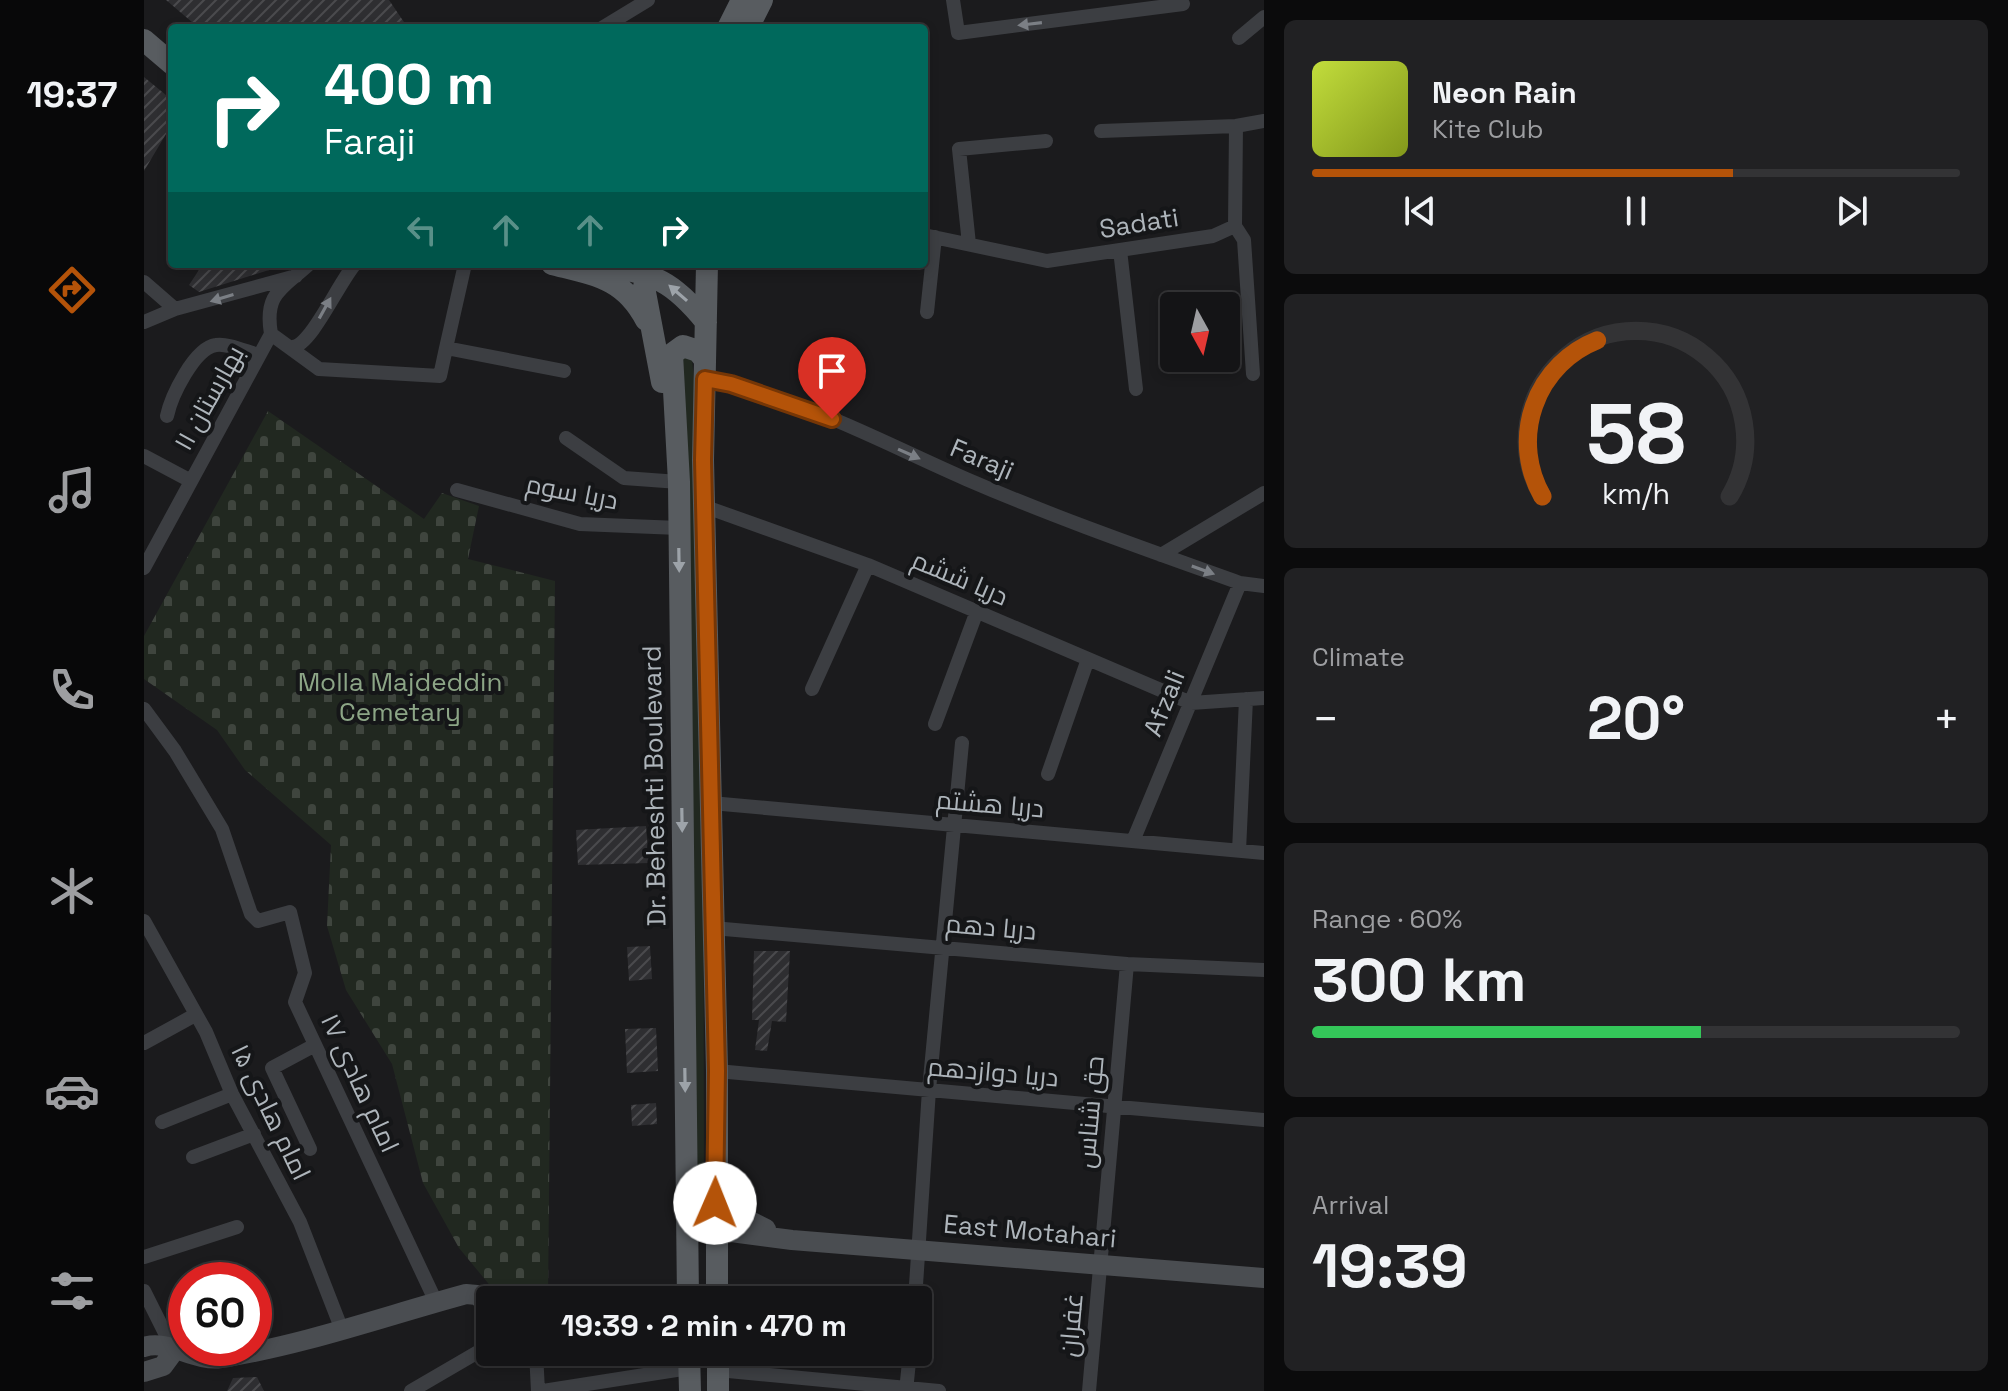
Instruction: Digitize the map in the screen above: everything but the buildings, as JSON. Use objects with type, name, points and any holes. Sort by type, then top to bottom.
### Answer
[{"type":"main road","points":[[730,24],[742,0]]},
{"type":"main road","points":[[750,24],[762,0]]},
{"type":"main road","points":[[144,40],[168,61]]},
{"type":"main road","points":[[144,59],[168,78]]},
{"type":"main road","points":[[567,268],[610,279],[637,303],[654,335]]},
{"type":"main road","points":[[707,268],[706,507],[717,1071],[717,1286]]},
{"type":"main road","points":[[647,269],[682,295],[706,322]]},
{"type":"main road","name":"Dr. Beheshti Boulevard","points":[[647,269],[644,287],[679,482],[685,1286]]},
{"type":"main road","points":[[679,482],[672,354],[683,346],[692,347],[705,370]]},
{"type":"main road","points":[[715,1203],[748,1222],[792,1240]]},
{"type":"main road","points":[[716,1230],[792,1240]]},
{"type":"main road","name":"East Motahari","points":[[792,1240],[1264,1278]]},
{"type":"main road","points":[[272,1346],[472,1293],[476,1296]]},
{"type":"main road","points":[[144,1347],[156,1343],[168,1348]]},
{"type":"main road","points":[[144,1372],[163,1366],[168,1359]]},
{"type":"main road","points":[[689,1366],[690,1391]]},
{"type":"street","points":[[609,24],[648,0]]},
{"type":"street","points":[[953,0],[958,33],[1098,7],[1183,4]]},
{"type":"street","points":[[1239,38],[1264,17]]},
{"type":"street","points":[[1101,131],[1236,126],[1264,121]]},
{"type":"street","points":[[1236,126],[1235,226],[1244,240],[1253,374]]},
{"type":"street","points":[[969,244],[959,149],[1046,141]]},
{"type":"street","name":"Sadati","points":[[929,236],[1047,261],[1213,236],[1235,226]]},
{"type":"street","points":[[927,312],[929,236]]},
{"type":"street","points":[[1120,250],[1136,389]]},
{"type":"street","points":[[305,268],[271,299],[268,313],[271,334],[293,347],[319,369],[440,376],[464,268]]},
{"type":"street","points":[[293,347],[306,342],[341,280],[352,268]]},
{"type":"street","points":[[144,322],[175,309],[296,276]]},
{"type":"street","points":[[144,282],[175,309]]},
{"type":"street","name":"بهارستان ۱۱","points":[[146,559],[271,334]]},
{"type":"street","points":[[167,416],[171,395],[204,350],[217,345],[259,355]]},
{"type":"street","points":[[446,348],[564,371]]},
{"type":"street","name":"Faraji","points":[[705,370],[731,384],[832,419],[1074,524],[1240,583],[1264,586]]},
{"type":"street","points":[[566,438],[624,478],[679,482]]},
{"type":"street","points":[[144,456],[191,481]]},
{"type":"street","name":"دریا سوم","points":[[457,490],[580,524],[679,528]]},
{"type":"street","points":[[1161,555],[1264,493]]},
{"type":"street","name":"دریا ششم","points":[[706,507],[868,565],[1191,703]]},
{"type":"street","points":[[812,689],[868,565]]},
{"type":"street","name":"Afzali","points":[[1133,841],[1240,583]]},
{"type":"street","points":[[935,724],[977,611]]},
{"type":"street","points":[[1048,774],[1088,659]]},
{"type":"street","points":[[1191,703],[1258,696],[1239,851]]},
{"type":"street","name":"امام هادی ۱۷","points":[[144,709],[175,751],[222,829],[251,914],[258,921],[290,912],[305,973],[295,1002],[436,1302]]},
{"type":"street","points":[[917,1286],[929,1090],[962,743]]},
{"type":"street","name":"دریا هشتم","points":[[711,803],[1264,853]]},
{"type":"street","name":"دریا دهم","points":[[713,928],[1127,964],[1264,970]]},
{"type":"street","name":"امام هادی ۱۵","points":[[146,929],[195,1015],[232,1094],[300,1222],[342,1330]]},
{"type":"street","name":"حق شناس","points":[[1100,1264],[1127,964]]},
{"type":"street","points":[[144,1043],[195,1015]]},
{"type":"street","points":[[310,1149],[272,1068],[315,1045]]},
{"type":"street","name":"دریا دوازدهم","points":[[717,1071],[1264,1120]]},
{"type":"street","points":[[162,1122],[232,1094]]},
{"type":"street","points":[[193,1157],[254,1134]]},
{"type":"street","points":[[144,1257],[237,1227]]},
{"type":"street","name":"غفران","points":[[1089,1391],[1100,1264]]},
{"type":"street","points":[[144,1291],[168,1339]]},
{"type":"street","points":[[411,1391],[476,1353]]},
{"type":"street","points":[[537,1366],[540,1391],[660,1366]]},
{"type":"street","points":[[906,1389],[908,1366]]},
{"type":"street","points":[[718,1371],[939,1391]]},
{"type":"green space","points":[[687,356],[692,360],[703,460],[704,1216],[697,1166],[683,359]]},
{"type":"green space","name":"Molla Majdeddin Cemetary","points":[[268,411],[424,519],[442,493],[479,506],[468,559],[555,581],[548,1286],[490,1286],[459,1248],[423,1183],[392,1064],[346,990],[327,926],[331,845],[245,770],[217,730],[144,679],[144,636]]},
{"type":"route","points":[[715,1203],[717,1071],[703,460],[705,379],[770,396],[832,419]]}]
